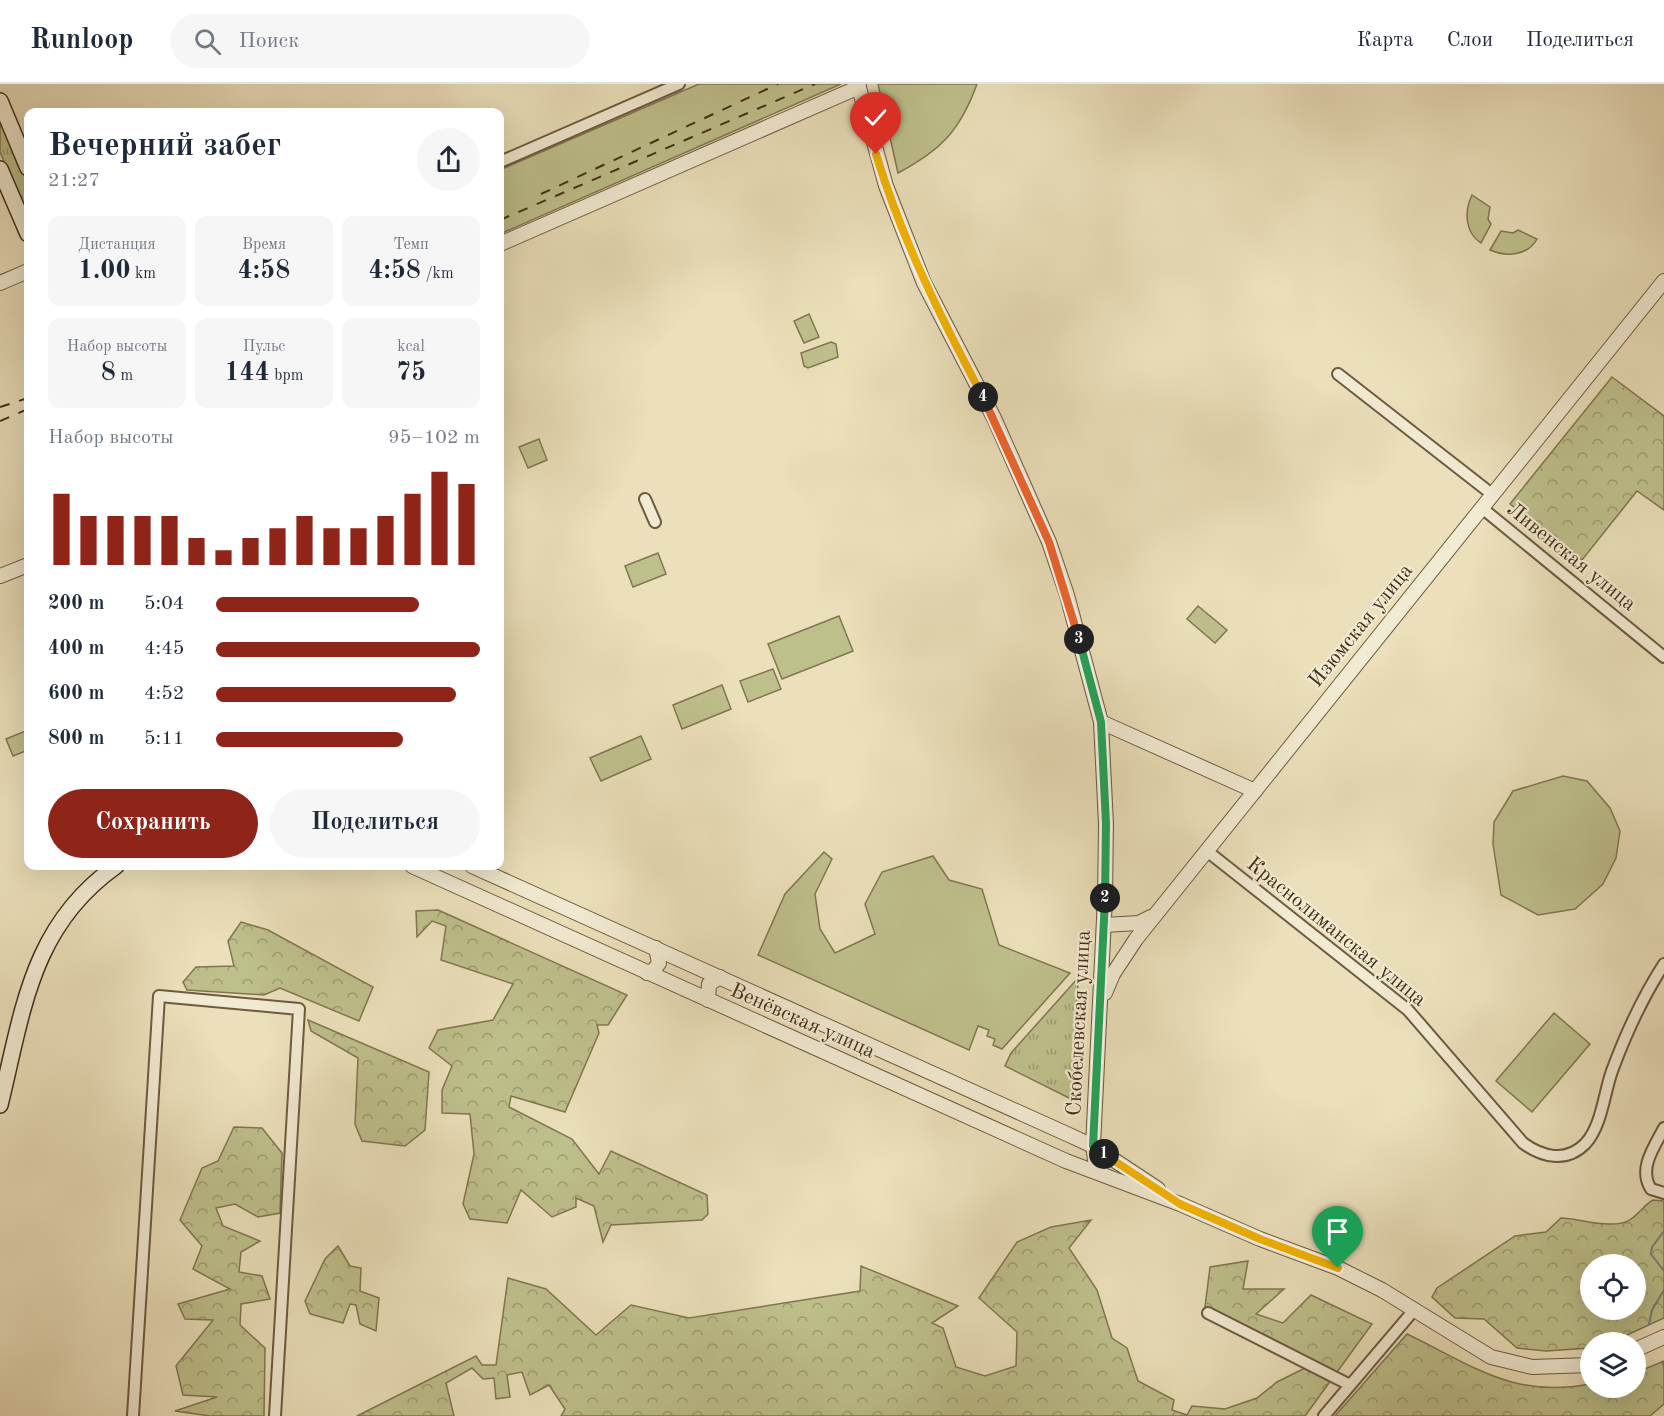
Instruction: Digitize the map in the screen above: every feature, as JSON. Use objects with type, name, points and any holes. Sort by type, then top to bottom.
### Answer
[{"type":"main road","points":[[0,100],[24,158]]},
{"type":"main road","points":[[0,169],[24,225]]},
{"type":"main road","points":[[0,1105],[4,1075],[34,970],[43,949],[77,901],[97,879],[110,870]]},
{"type":"street","points":[[504,160],[679,84]]},
{"type":"street","points":[[504,242],[859,85]]},
{"type":"street","name":"Скобелевская улица","points":[[859,85],[886,186],[924,283],[994,418],[1049,542],[1067,595],[1101,722],[1106,824],[1104,925],[1093,1146]]},
{"type":"street","points":[[0,283],[24,273]]},
{"type":"street","name":"Изюмская улица","points":[[1100,1003],[1113,974],[1156,915],[1664,281]]},
{"type":"street","name":"Ливенская улица","points":[[1338,374],[1493,495]]},
{"type":"street","points":[[645,499],[655,522]]},
{"type":"street","name":"Ливенская улица","points":[[1482,508],[1664,657]]},
{"type":"street","points":[[0,576],[24,567]]},
{"type":"street","points":[[1101,722],[1255,791]]},
{"type":"street","name":"Краснолиманская улица","points":[[1207,851],[1408,1010],[1523,1143],[1536,1152],[1555,1157],[1576,1151],[1592,1135],[1611,1072],[1637,1008],[1664,964]]},
{"type":"street","name":"Венёвская улица","points":[[421,870],[1066,1161],[1338,1268],[1383,1290],[1491,1357],[1532,1367],[1580,1365]]},
{"type":"street","name":"Венёвская улица","points":[[481,870],[1093,1146],[1180,1204]]},
{"type":"street","points":[[1104,925],[1139,923],[1156,915]]},
{"type":"street","points":[[647,973],[654,970],[658,963],[656,948]]},
{"type":"street","points":[[708,1000],[710,984],[720,977]]},
{"type":"street","points":[[134,1416],[159,996],[299,1009],[275,1416]]},
{"type":"street","points":[[1067,1134],[1086,1130],[1096,1114]]},
{"type":"street","points":[[1664,1128],[1645,1169],[1647,1182],[1651,1189],[1664,1193]]},
{"type":"street","points":[[1066,1161],[1080,1162],[1086,1159],[1093,1146]]},
{"type":"street","points":[[1093,1146],[1095,1160],[1102,1174]]},
{"type":"street","points":[[1323,1416],[1414,1310]]},
{"type":"street","points":[[1208,1314],[1350,1385]]},
{"type":"street","points":[[1646,1345],[1664,1337]]},
{"type":"green space","points":[[699,84],[841,84],[504,232],[504,168]]},
{"type":"green space","points":[[878,84],[977,84],[964,114],[947,138],[926,156],[898,173]]},
{"type":"green space","points":[[0,112],[24,169],[24,208],[0,152]]},
{"type":"green space","points":[[1472,195],[1490,207],[1488,219],[1491,224],[1481,243],[1469,228],[1467,215]]},
{"type":"green space","points":[[1518,230],[1537,239],[1528,249],[1510,254],[1490,250],[1501,231],[1513,233]]},
{"type":"green space","points":[[809,314],[819,337],[804,343],[794,321]]},
{"type":"green space","points":[[831,342],[836,344],[838,357],[808,368],[804,366],[801,353]]},
{"type":"green space","points":[[1612,377],[1664,416],[1664,510],[1637,491],[1582,560],[1510,504]]},
{"type":"green space","points":[[539,439],[547,460],[528,468],[519,447]]},
{"type":"green space","points":[[658,553],[666,574],[633,587],[625,566]]},
{"type":"green space","points":[[1198,606],[1227,630],[1215,643],[1187,619]]},
{"type":"green space","points":[[839,616],[853,651],[782,679],[768,644]]},
{"type":"green space","points":[[773,669],[781,689],[748,702],[740,681]]},
{"type":"green space","points":[[722,685],[731,709],[682,729],[673,705]]},
{"type":"green space","points":[[24,732],[24,752],[13,756],[6,739]]},
{"type":"green space","points":[[641,736],[651,759],[601,781],[590,758]]},
{"type":"green space","points":[[1563,776],[1587,781],[1610,808],[1620,831],[1616,858],[1603,884],[1575,909],[1538,915],[1501,895],[1493,844],[1494,822],[1513,791]]},
{"type":"green space","points":[[824,852],[832,859],[815,894],[820,929],[835,953],[875,934],[865,904],[882,872],[933,856],[949,880],[982,889],[999,945],[1070,973],[1002,1049],[993,1045],[995,1039],[987,1036],[989,1030],[978,1026],[969,1050],[758,955],[785,894]]},
{"type":"green space","points":[[438,910],[627,995],[608,1025],[597,1025],[599,1033],[565,1112],[511,1096],[509,1107],[572,1139],[599,1174],[611,1151],[707,1195],[708,1214],[702,1220],[611,1225],[603,1242],[594,1206],[576,1198],[576,1207],[552,1217],[521,1190],[507,1223],[470,1219],[463,1204],[474,1154],[470,1114],[442,1113],[442,1090],[452,1066],[429,1048],[438,1030],[493,1020],[513,984],[441,960],[446,926],[432,921],[417,937],[416,911]]},
{"type":"green space","points":[[241,922],[268,930],[373,987],[359,1021],[280,988],[264,995],[187,990],[183,982],[196,967],[234,966],[228,941]]},
{"type":"green space","points":[[1078,978],[1075,1101],[1005,1066],[1011,1053]]},
{"type":"green space","points":[[1554,1013],[1590,1044],[1532,1112],[1496,1081]]},
{"type":"green space","points":[[308,1020],[429,1072],[425,1130],[405,1146],[362,1141],[355,1124],[358,1058],[311,1031]]},
{"type":"green space","points":[[234,1127],[262,1128],[282,1153],[280,1213],[258,1217],[235,1204],[216,1208],[223,1226],[260,1241],[241,1252],[239,1272],[262,1276],[270,1299],[241,1304],[240,1325],[265,1348],[264,1416],[210,1416],[175,1411],[217,1397],[183,1395],[176,1366],[213,1320],[185,1319],[178,1304],[230,1289],[193,1269],[202,1246],[180,1220],[202,1168],[218,1161]]},
{"type":"green space","points":[[1653,1200],[1664,1201],[1664,1318],[1634,1332],[1580,1332],[1580,1349],[1546,1351],[1517,1348],[1484,1319],[1455,1318],[1432,1297],[1437,1288],[1515,1236],[1546,1232],[1561,1218],[1615,1224],[1634,1217]]},
{"type":"green space","points":[[1091,1220],[1069,1248],[1097,1290],[1112,1338],[1127,1348],[1138,1381],[1174,1400],[1172,1410],[1187,1415],[1192,1406],[1225,1409],[1257,1398],[1277,1382],[1307,1367],[1204,1315],[1210,1267],[1248,1261],[1243,1289],[1284,1289],[1256,1314],[1283,1323],[1311,1295],[1372,1324],[1305,1416],[561,1416],[565,1409],[549,1385],[530,1395],[522,1372],[507,1375],[510,1397],[496,1399],[494,1378],[483,1379],[472,1368],[446,1383],[454,1416],[357,1416],[476,1356],[482,1365],[496,1365],[508,1278],[546,1289],[596,1335],[631,1305],[689,1318],[860,1291],[861,1266],[958,1306],[932,1323],[943,1328],[956,1367],[985,1376],[1016,1366],[1017,1332],[979,1298],[1017,1242],[1051,1227]]},
{"type":"green space","points":[[338,1246],[350,1266],[361,1268],[360,1291],[379,1298],[376,1331],[360,1324],[356,1305],[350,1304],[343,1323],[310,1314],[305,1301],[325,1259]]},
{"type":"green space","points":[[1407,1334],[1473,1367],[1515,1383],[1538,1387],[1580,1385],[1580,1398],[1646,1398],[1646,1368],[1664,1361],[1664,1404],[1650,1416],[1335,1416]]},
{"type":"waterway","points":[[1664,1203],[1664,1211]]},
{"type":"waterway","points":[[1664,1231],[1652,1247],[1651,1254],[1664,1271]]},
{"type":"waterway","points":[[1649,1324],[1652,1310],[1664,1290]]},
{"type":"waterway","points":[[1662,1362],[1664,1366]]},
{"type":"railway","points":[[541,194],[778,84]]},
{"type":"railway","points":[[504,218],[815,84]]},
{"type":"railway","points":[[0,407],[24,399]]},
{"type":"railway","points":[[0,421],[24,411]]},
{"type":"route","points":[[876,154],[892,205],[924,283],[994,418],[1049,542],[1067,595],[1101,722],[1106,824],[1105,898],[1093,1146],[1180,1204],[1260,1239],[1338,1268]]}]
